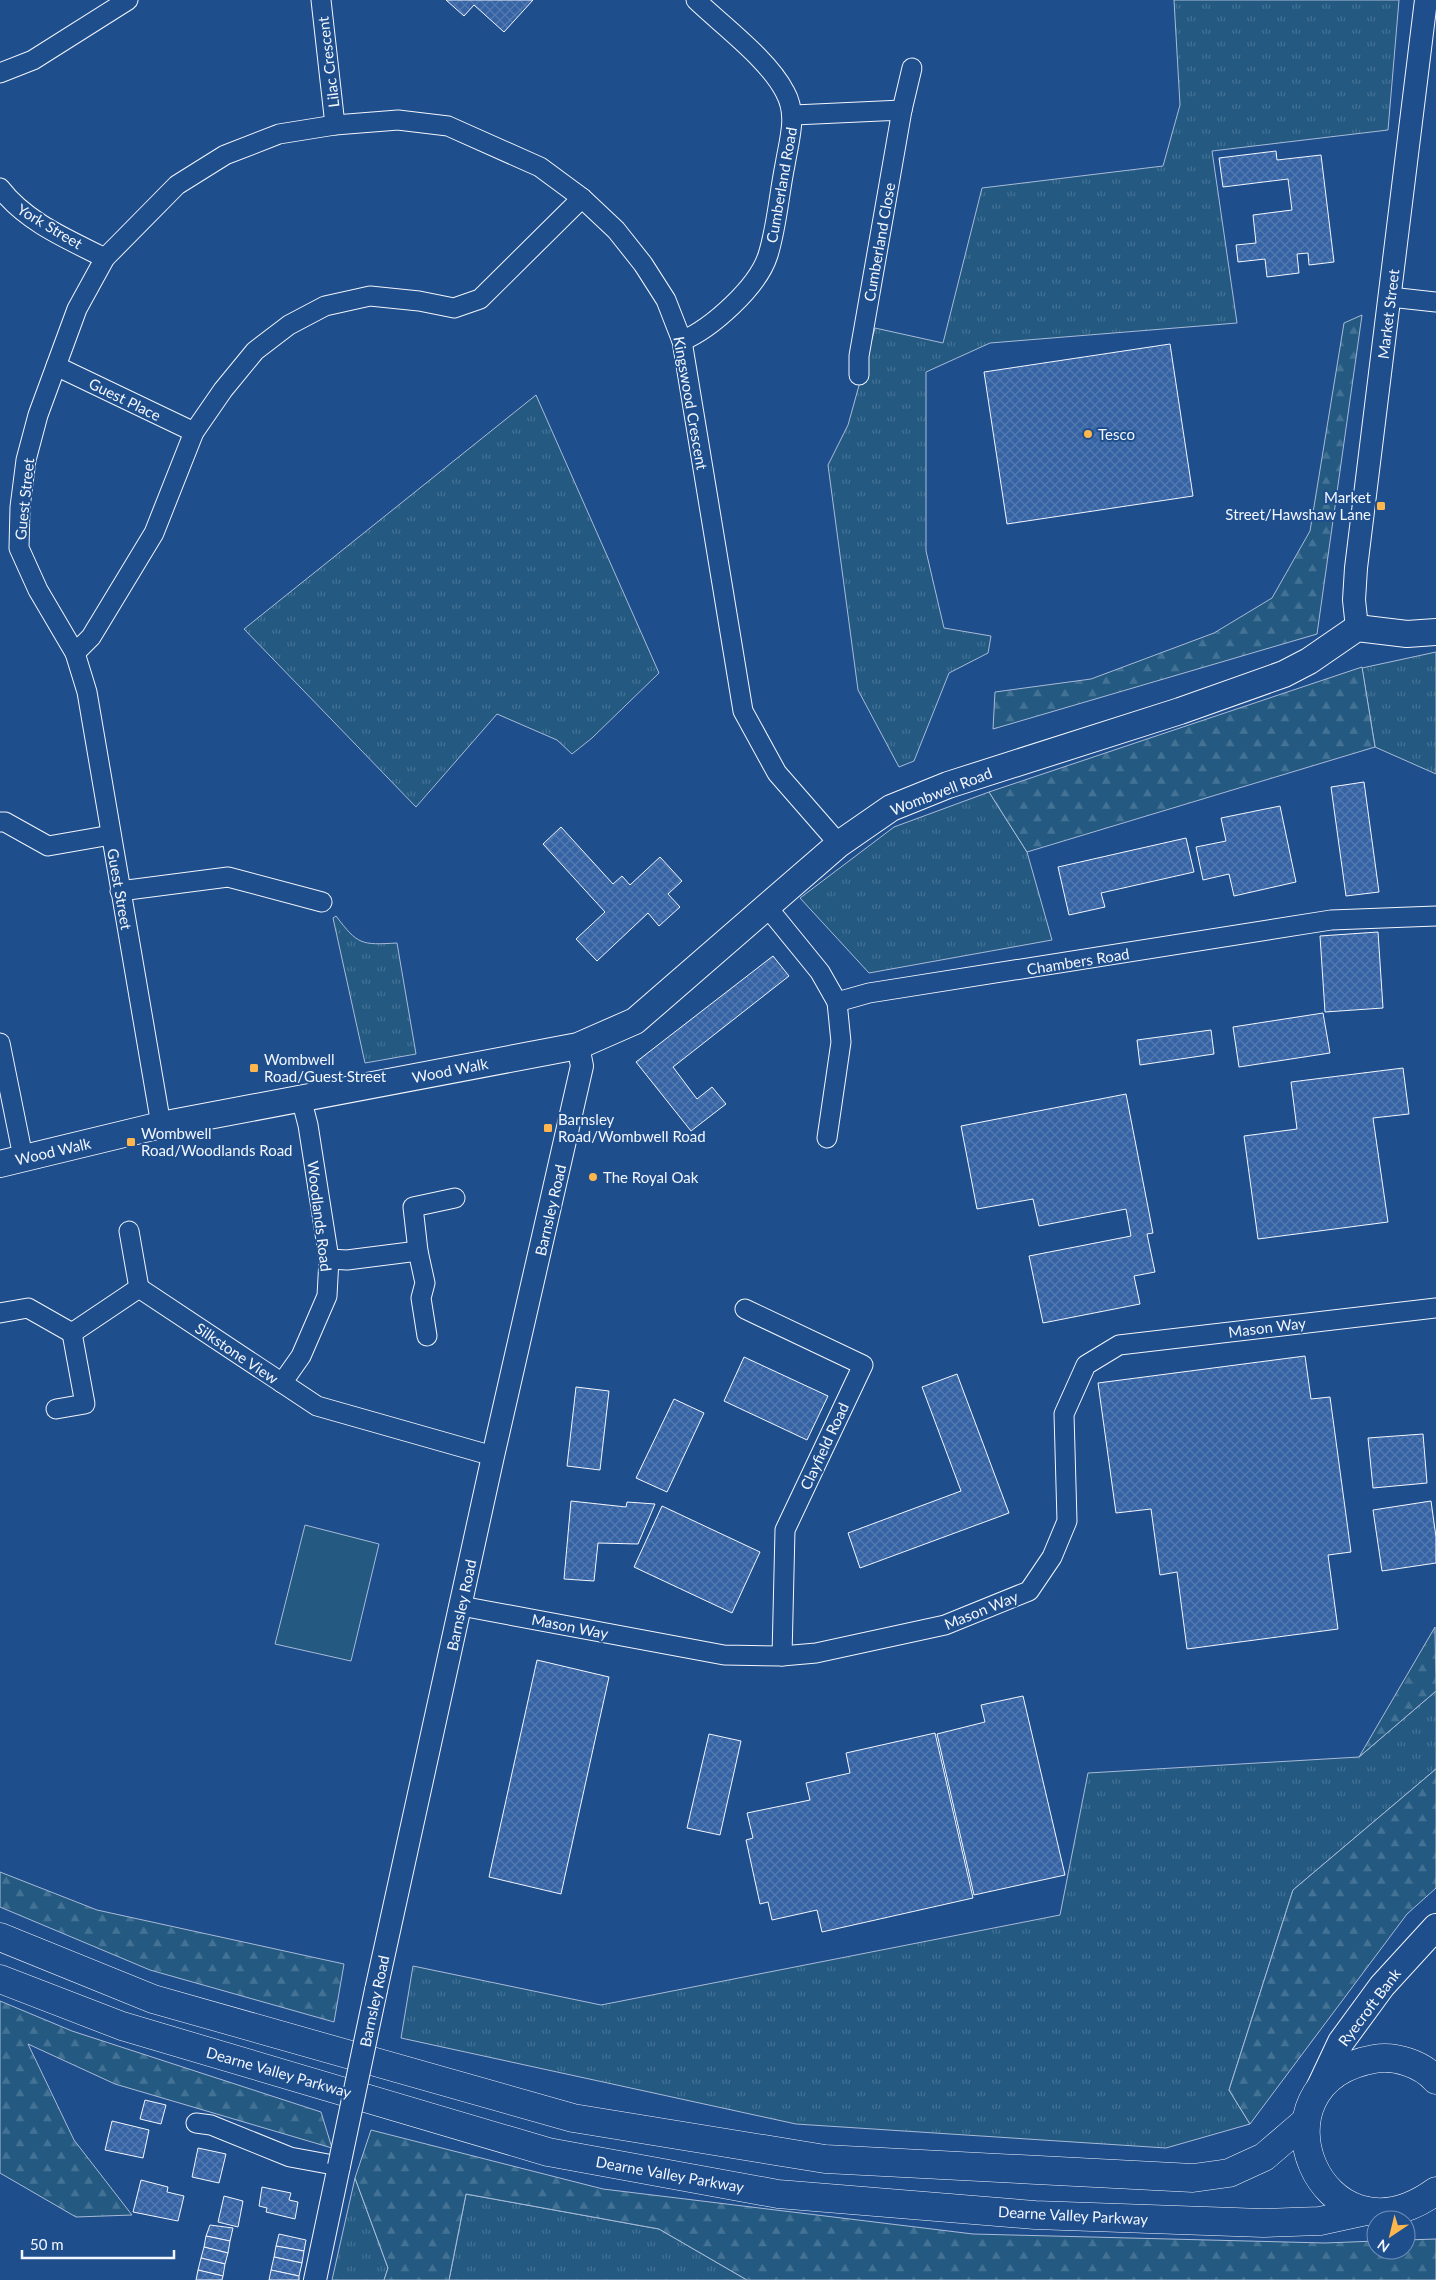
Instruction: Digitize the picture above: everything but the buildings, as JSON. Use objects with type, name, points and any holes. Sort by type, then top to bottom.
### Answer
[{"type":"highway","points":[[0,1937],[153,1999],[573,2118],[825,2159],[1193,2178],[1228,2173],[1264,2157],[1306,2121]]},
{"type":"highway","name":"Dearne Valley Parkway","points":[[0,1979],[122,2026],[548,2152],[778,2194],[1035,2215],[1263,2223],[1320,2221],[1366,2211]]},
{"type":"highway","points":[[1366,2211],[1344,2202],[1325,2187],[1312,2168],[1305,2144],[1306,2121],[1315,2096],[1332,2075],[1356,2062],[1382,2057],[1408,2062],[1432,2075],[1436,2080]]},
{"type":"highway","points":[[1399,2210],[1430,2201]]},
{"type":"main road","points":[[1357,628],[1407,634],[1436,632]]},
{"type":"main road","name":"Wombwell Road","points":[[578,1046],[635,1021],[768,908],[839,844],[891,808],[948,786],[1180,711],[1284,674],[1357,628]]},
{"type":"main road","name":"Wood Walk","points":[[11,1160],[161,1125],[578,1046]]},
{"type":"main road","name":"Ryecroft Bank","points":[[1315,2096],[1341,2042],[1382,1986],[1436,1927]]},
{"type":"street","points":[[0,73],[33,60],[128,0]]},
{"type":"street","name":"Lilac Crescent","points":[[321,0],[335,125]]},
{"type":"street","name":"Cumberland Road","points":[[682,341],[694,336],[727,311],[754,280],[768,256],[794,115],[786,93],[773,72],[696,0]]},
{"type":"street","name":"Market Street","points":[[1357,628],[1354,600],[1356,568],[1426,0]]},
{"type":"street","name":"Cumberland Close","points":[[859,375],[861,346],[902,110],[912,68]]},
{"type":"street","points":[[794,115],[902,110]]},
{"type":"street","name":"Kingswood Crescent","points":[[56,366],[77,309],[105,258],[177,185],[225,156],[279,134],[335,125],[398,120],[448,126],[540,167],[582,198],[616,230],[643,264],[666,300],[682,341],[743,711],[777,773],[839,844]]},
{"type":"street","name":"York Street","points":[[0,188],[13,204],[51,230],[105,258]]},
{"type":"street","points":[[75,653],[91,637],[154,533],[194,432],[223,390],[255,350],[289,325],[325,306],[370,296],[420,301],[454,308],[480,299],[582,198]]},
{"type":"street","points":[[1390,297],[1436,302]]},
{"type":"street","name":"Guest Place","points":[[56,366],[194,432]]},
{"type":"street","name":"Guest Street","points":[[56,366],[38,415],[26,460],[20,507],[19,548],[38,590],[75,653],[87,692],[161,1125]]},
{"type":"street","points":[[0,822],[5,822],[48,846],[111,835]]},
{"type":"street","points":[[120,891],[228,876],[322,902]]},
{"type":"street","points":[[768,908],[820,972],[837,1002],[841,1042],[827,1138]]},
{"type":"street","name":"Chambers Road","points":[[837,1002],[869,993],[1331,920],[1436,918]]},
{"type":"street","points":[[0,1043],[11,1160]]},
{"type":"street","name":"Barnsley Road","points":[[315,2280],[376,1990],[582,1066],[578,1046]]},
{"type":"street","name":"Woodlands Road","points":[[282,1383],[301,1356],[327,1296],[329,1259],[308,1125],[301,1098]]},
{"type":"street","points":[[427,1336],[421,1298],[425,1282],[418,1251],[413,1207],[455,1198]]},
{"type":"street","points":[[72,1333],[139,1288],[129,1231]]},
{"type":"street","points":[[329,1259],[347,1260],[418,1251]]},
{"type":"street","name":"Silkstone View","points":[[139,1288],[317,1406],[494,1456]]},
{"type":"street","points":[[0,1313],[28,1308],[72,1333]]},
{"type":"street","name":"Mason Way","points":[[461,1606],[724,1654],[782,1656],[816,1653],[946,1625],[1029,1590],[1052,1557],[1067,1521],[1064,1414],[1086,1365],[1119,1345],[1436,1308]]},
{"type":"street","name":"Clayfield Road","points":[[745,1309],[862,1365],[785,1530],[782,1656]]},
{"type":"street","points":[[56,1409],[85,1404],[72,1333]]},
{"type":"street","points":[[196,2123],[211,2125],[290,2157],[339,2166]]},
{"type":"green space","points":[[1174,0],[1399,0],[1388,130],[1212,151],[1237,323],[990,343],[926,372],[926,551],[944,628],[991,636],[988,653],[949,673],[914,761],[899,767],[858,690],[828,465],[848,425],[875,328],[943,343],[982,188],[1163,166],[1180,105]]},
{"type":"green space","points":[[1362,315],[1317,634],[993,729],[995,692],[1091,679],[1214,633],[1272,598],[1310,531],[1344,323]]},
{"type":"green space","points":[[536,395],[659,673],[592,738],[572,754],[557,740],[497,714],[416,807],[244,629]]},
{"type":"green space","points":[[1436,652],[1436,774],[1375,747],[1362,668]]},
{"type":"green space","points":[[1362,667],[1375,747],[1027,852],[989,792]]},
{"type":"green space","points":[[989,792],[1027,852],[1052,940],[869,973],[800,898],[894,827]]},
{"type":"green space","points":[[336,916],[355,938],[361,941],[375,944],[397,943],[416,1054],[365,1063],[333,918]]},
{"type":"green space","points":[[305,1525],[379,1544],[351,1661],[275,1644]]},
{"type":"green space","points":[[1435,1627],[1436,1691],[1359,1757]]},
{"type":"green space","points":[[1436,1691],[1436,1769],[1293,1890],[1229,2090],[1250,2124],[1166,2148],[796,2124],[401,2038],[413,1966],[601,2005],[1060,1915],[1088,1773],[1359,1757]]},
{"type":"green space","points":[[1436,1769],[1436,1888],[1407,1914],[1250,2124],[1229,2090],[1293,1890]]},
{"type":"green space","points":[[0,1872],[97,1910],[344,1964],[334,2022],[150,1970],[0,1907]]},
{"type":"green space","points":[[0,2001],[72,2031],[321,2112],[332,2148],[115,2084],[28,2044],[74,2140],[132,2215],[76,2217],[0,2173]]},
{"type":"green space","points":[[371,2130],[603,2189],[973,2234],[1325,2243],[1366,2241],[1366,2260],[1416,2260],[1416,2240],[1436,2239],[1436,2280],[747,2280],[659,2229],[466,2194],[449,2280],[384,2280],[388,2268],[355,2178]]},
{"type":"green space","points":[[355,2178],[388,2268],[384,2280],[332,2280]]},
{"type":"green space","points":[[466,2194],[659,2229],[747,2280],[449,2280]]},
{"type":"place","name":"Tesco","points":[[1088,434]]},
{"type":"place","name":"Market Street/Hawshaw Lane","points":[[1381,506]]},
{"type":"place","name":"Wombwell Road/Guest Street","points":[[254,1068]]},
{"type":"place","name":"Barnsley Road/Wombwell Road","points":[[548,1128]]},
{"type":"place","name":"Wombwell Road/Woodlands Road","points":[[131,1142]]},
{"type":"place","name":"The Royal Oak","points":[[593,1177]]}]
